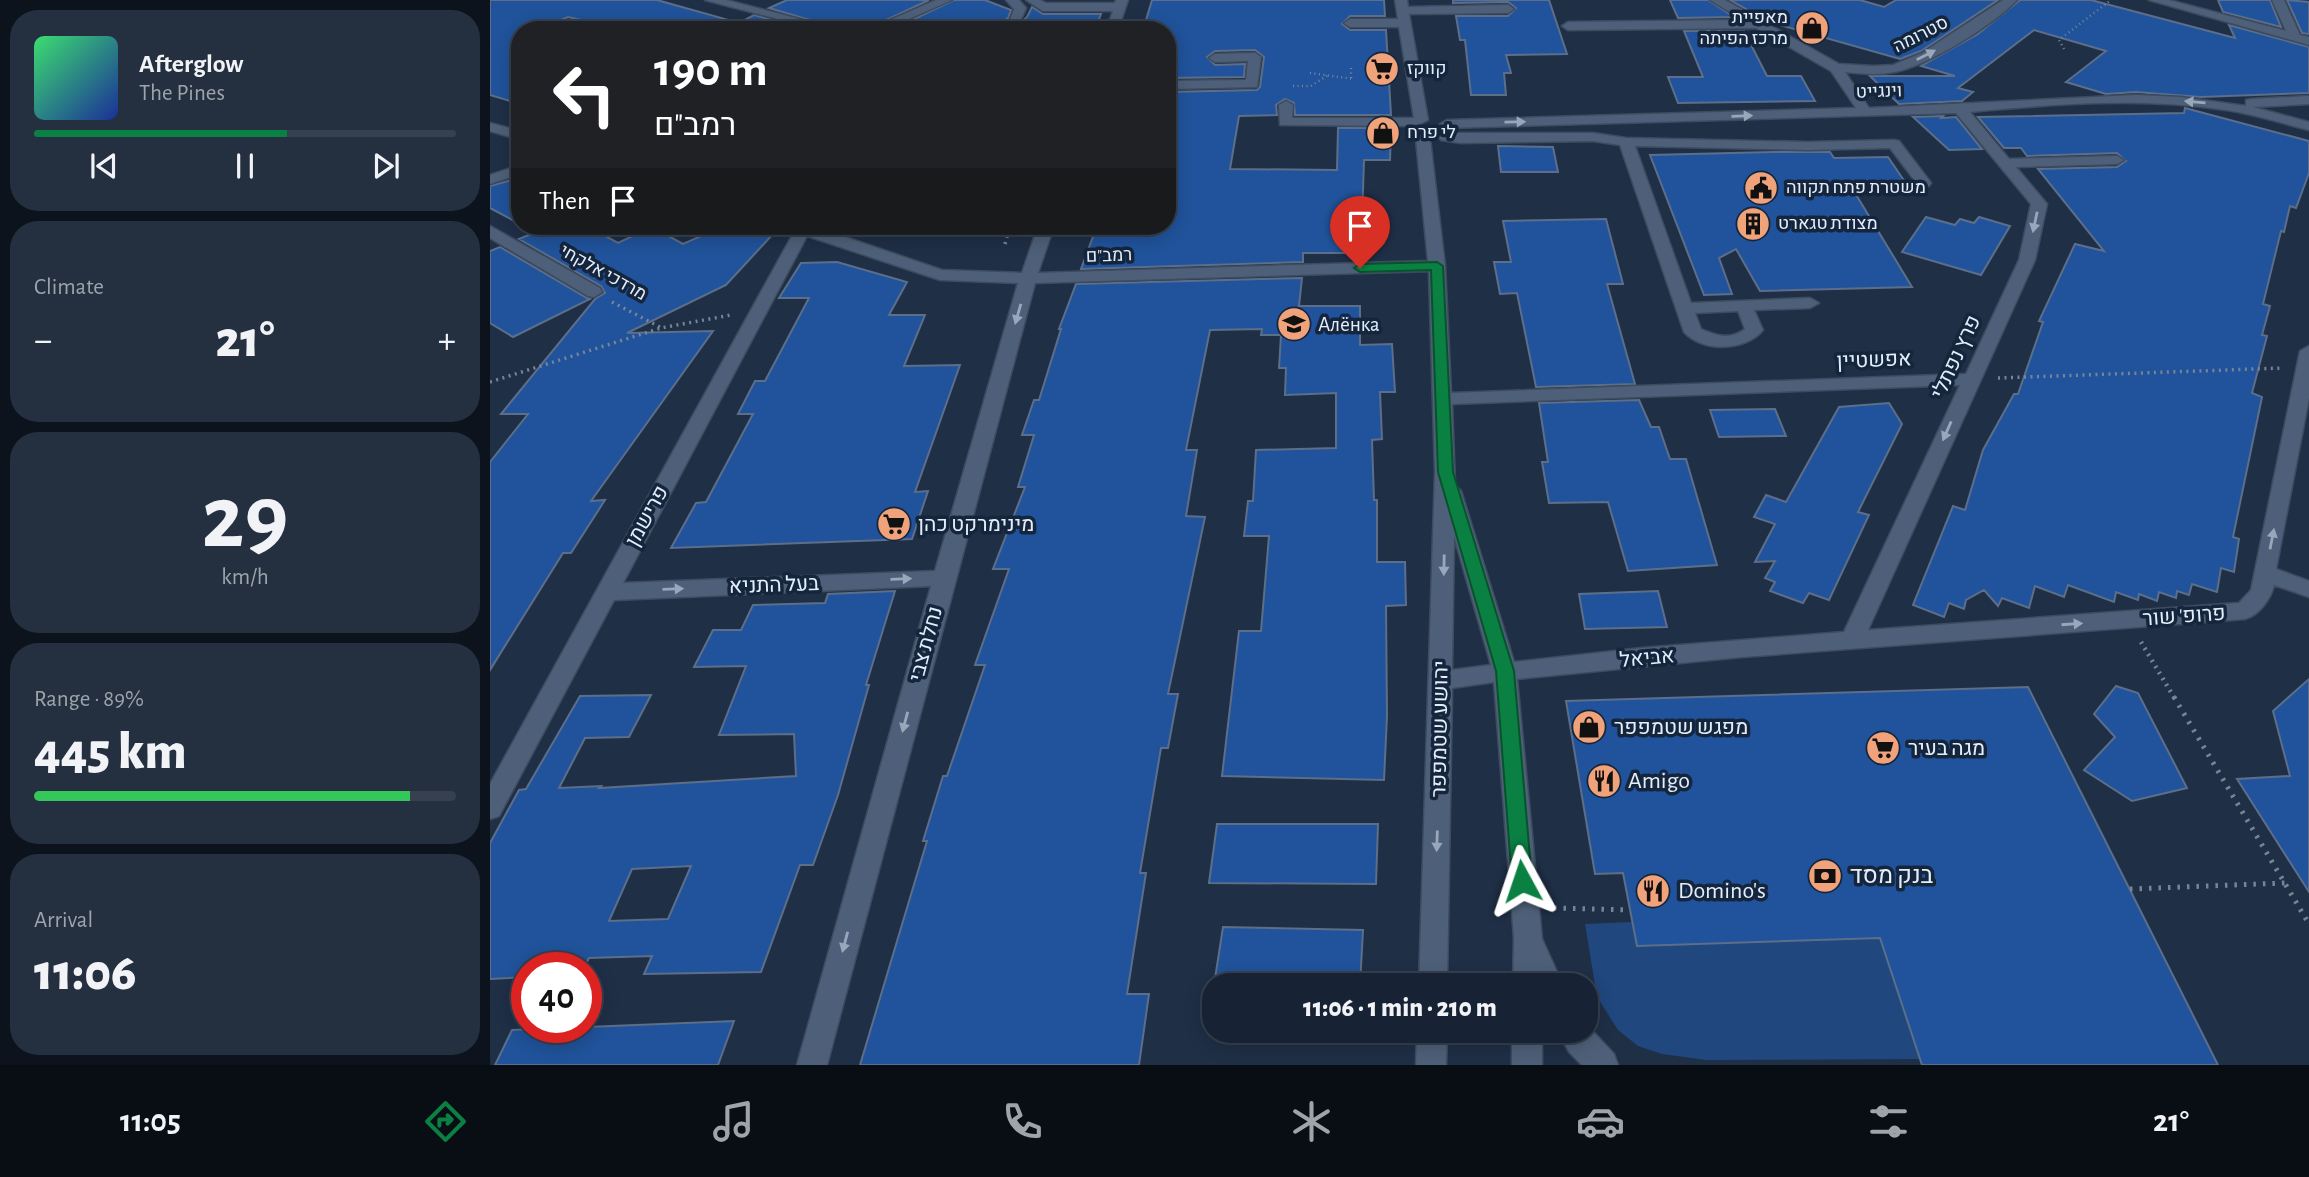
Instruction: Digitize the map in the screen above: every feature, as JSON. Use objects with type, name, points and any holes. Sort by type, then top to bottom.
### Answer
[{"type":"street","points":[[711,0],[798,21]]},
{"type":"street","points":[[895,21],[946,0]]},
{"type":"street","points":[[1012,0],[1020,8],[1015,21]]},
{"type":"street","points":[[1032,0],[1043,7],[1121,4],[1115,21]]},
{"type":"street","points":[[1716,0],[1836,68],[1865,112]]},
{"type":"street","name":"סטרומה","points":[[1836,68],[1893,68],[1916,61],[1944,46],[2011,0]]},
{"type":"street","points":[[2155,0],[2309,41]]},
{"type":"street","points":[[2278,0],[2295,37]]},
{"type":"street","points":[[1350,23],[1402,11],[1508,9]]},
{"type":"street","points":[[1402,11],[1419,121]]},
{"type":"street","points":[[1568,24],[1755,22]]},
{"type":"street","points":[[1176,85],[1252,84],[1255,57],[1215,58]]},
{"type":"street","name":"וינגייט","points":[[1446,130],[1562,116],[1865,112],[1961,109],[2027,103],[2159,100],[2224,105],[2309,126]]},
{"type":"street","points":[[2224,105],[2309,100]]},
{"type":"street","points":[[1286,105],[1285,121],[1435,120],[1461,139],[1593,137],[1626,142],[1808,146],[1894,144],[1924,183]]},
{"type":"street","name":"פרץ נפתלי","points":[[1853,638],[2027,260],[2039,204],[1961,109]]},
{"type":"street","name":"יהושע שטמפפר","points":[[1419,121],[1409,126],[1408,133],[1423,139],[1437,266],[1445,472],[1433,973]]},
{"type":"street","points":[[490,127],[511,133]]},
{"type":"street","points":[[1423,139],[1446,130]]},
{"type":"street","points":[[1626,142],[1693,332],[1716,343],[1744,340],[1754,330],[1744,306]]},
{"type":"street","points":[[2005,163],[2117,160]]},
{"type":"street","points":[[490,180],[511,172]]},
{"type":"street","name":"מרדכי אלקחי","points":[[490,231],[594,292]]},
{"type":"street","name":"פרישמן","points":[[490,808],[788,258],[796,235]]},
{"type":"street","name":"רמב\"ם","points":[[822,235],[940,275],[1028,278],[1437,266]]},
{"type":"street","name":"נחלת צבי","points":[[812,1065],[944,578],[1028,278],[1043,235]]},
{"type":"street","points":[[788,258],[826,244],[847,244]]},
{"type":"street","points":[[1684,308],[1810,303]]},
{"type":"street","name":"פרופ' שור","points":[[1853,638],[2245,611],[2261,593],[2266,574],[2308,358]]},
{"type":"street","name":"אפשטיין","points":[[1442,399],[1970,379]]},
{"type":"street","name":"יהושע שטמפפר","points":[[1445,472],[1505,671],[1528,938],[1527,973]]},
{"type":"street","points":[[2266,574],[2309,589]]},
{"type":"street","name":"בעל התניא","points":[[605,592],[944,578]]},
{"type":"street","name":"אביאל","points":[[1442,680],[1505,671],[1853,638]]},
{"type":"street","points":[[1528,938],[1544,973]]},
{"type":"street","points":[[1431,1065],[1432,1043]]},
{"type":"street","points":[[1527,1043],[1527,1065]]},
{"type":"street","points":[[1581,1043],[1604,1065]]},
{"type":"path","points":[[2064,49],[2059,40],[2111,0]]},
{"type":"path","points":[[1310,73],[1352,79],[1351,68]]},
{"type":"path","points":[[1290,86],[1311,86],[1328,75]]},
{"type":"path","points":[[1005,244],[1007,235]]},
{"type":"path","name":"מרדכי אלקחי","points":[[594,292],[661,328]]},
{"type":"path","points":[[490,382],[661,328],[760,310]]},
{"type":"path","points":[[1970,379],[2275,370],[2308,358]]},
{"type":"path","points":[[2128,620],[2309,924]]},
{"type":"path","points":[[2130,889],[2285,883]]},
{"type":"path","points":[[1524,908],[1630,910]]},
{"type":"shaded area","points":[[1632,922],[1637,946],[1880,938],[1920,1059],[1706,1060],[1662,1054],[1638,1046],[1618,1030],[1598,999],[1598,973],[1593,973],[1585,924]]},
{"type":"building","points":[[490,0],[657,0],[732,21],[586,21],[568,17],[558,21],[511,21],[511,101],[490,95]]},
{"type":"building","points":[[787,0],[929,0],[884,21],[813,21],[769,8]]},
{"type":"building","points":[[954,0],[985,0],[1011,10],[1004,21],[910,21]]},
{"type":"building","points":[[1152,0],[1384,0],[1385,16],[1350,16],[1342,24],[1350,30],[1386,30],[1391,115],[1295,115],[1294,103],[1285,99],[1276,105],[1277,115],[1239,116],[1230,169],[1337,170],[1338,128],[1391,128],[1390,160],[1364,160],[1361,253],[1303,253],[1303,262],[1081,269],[1094,235],[1176,235],[1176,92],[1257,90],[1260,87],[1264,57],[1255,50],[1215,51],[1207,57],[1215,65],[1245,64],[1244,77],[1176,78],[1176,21],[1146,21]]},
{"type":"building","points":[[1453,0],[1549,0],[1567,54],[1506,55],[1511,73],[1504,73],[1506,95],[1471,95],[1465,40],[1460,40],[1456,16],[1508,16],[1516,8],[1508,2],[1453,3]]},
{"type":"building","points":[[1670,0],[1708,0],[1734,17],[1678,18]]},
{"type":"building","points":[[1730,0],[1860,0],[1884,7],[1896,0],[1998,0],[1921,51],[1900,59],[1769,22]]},
{"type":"building","points":[[2020,0],[2091,0],[2235,38],[2229,25],[2309,47],[2309,93],[2201,97],[2136,92],[2106,94],[2066,82],[2106,51],[2034,30],[1958,88],[1973,92],[1962,101],[1899,104],[1870,76],[1955,76],[1921,66],[1978,34]]},
{"type":"building","points":[[2218,0],[2270,0],[2281,27],[2223,12]]},
{"type":"building","points":[[2287,0],[2309,2],[2309,34],[2302,33]]},
{"type":"building","points":[[1032,7],[1043,14],[1101,14],[1098,21],[1023,21]]},
{"type":"building","points":[[754,15],[776,21],[743,21]]},
{"type":"building","points":[[1684,31],[1744,31],[1767,76],[1801,76],[1815,101],[1678,103],[1668,77],[1703,77]]},
{"type":"building","points":[[2185,108],[2309,141],[2309,173],[2296,208],[2290,206],[2284,232],[2281,231],[2263,304],[2270,306],[2262,335],[2267,336],[2252,393],[2262,397],[2233,537],[2239,539],[2234,572],[2221,568],[2217,592],[2192,584],[2189,595],[2177,591],[2176,598],[2159,592],[2157,601],[2139,594],[2138,600],[2116,592],[2114,602],[2068,585],[2064,597],[2035,586],[2029,608],[2002,598],[1998,606],[1984,590],[1966,600],[1964,609],[1949,603],[1944,617],[1913,605],[1953,506],[1965,510],[1983,450],[2014,394],[2018,394],[2043,322],[2039,321],[2075,244],[2104,251],[2038,169],[2117,167],[2126,161],[2117,153],[2027,156],[2021,148],[2004,148],[1978,117],[2184,113]]},
{"type":"building","points":[[1943,116],[1941,118],[1956,117],[1982,149],[1949,150],[1913,117]]},
{"type":"building","points":[[1498,146],[1553,147],[1558,172],[1501,172]]},
{"type":"building","name":"מצודת טגארט","points":[[1830,152],[1834,158],[1888,157],[1905,182],[1849,183],[1912,287],[1760,291],[1736,249],[1719,258],[1732,294],[1704,295],[1650,155]]},
{"type":"building","points":[[511,180],[511,219],[490,208],[490,186]]},
{"type":"building","points":[[1926,217],[1955,225],[1960,219],[1974,223],[1979,217],[2010,226],[1981,275],[1902,252]]},
{"type":"building","points":[[1606,219],[1623,284],[1607,284],[1635,384],[1536,387],[1517,293],[1500,294],[1494,262],[1511,262],[1503,221]]},
{"type":"building","points":[[529,235],[603,235],[618,243],[635,235],[667,235],[683,244],[704,235],[772,235],[726,285],[627,333],[713,331],[591,501],[605,500],[571,553],[563,553],[490,670],[490,462],[528,414],[501,414],[595,299],[605,293],[601,286],[519,239]]},
{"type":"building","points":[[500,247],[590,299],[513,337],[490,323],[490,251]]},
{"type":"building","points":[[837,262],[907,282],[889,315],[925,315],[904,366],[960,365],[915,492],[928,491],[912,539],[671,548],[696,503],[706,502],[753,414],[738,414],[755,381],[765,381],[809,298],[779,298],[801,263]]},
{"type":"building","points":[[1302,278],[1299,306],[1360,306],[1360,345],[1392,344],[1395,392],[1380,392],[1382,439],[1372,440],[1374,500],[1377,500],[1377,562],[1405,562],[1406,605],[1386,606],[1387,716],[1384,780],[1222,776],[1239,631],[1261,631],[1269,536],[1244,536],[1248,501],[1253,501],[1256,450],[1336,448],[1336,393],[1285,395],[1286,368],[1279,368],[1281,335],[1261,335],[1262,329],[1210,330],[1186,450],[1197,450],[1186,516],[1205,517],[1168,694],[1178,694],[1168,748],[1161,748],[1140,873],[1146,873],[1127,994],[1149,994],[1139,1065],[860,1065],[927,841],[923,841],[943,776],[947,776],[985,665],[975,665],[1009,569],[993,569],[1025,487],[1018,487],[1034,435],[1022,435],[1034,400],[1039,400],[1059,329],[1076,284]]},
{"type":"building","points":[[1639,400],[1651,427],[1659,427],[1670,459],[1686,459],[1717,565],[1628,571],[1608,502],[1549,503],[1542,462],[1548,462],[1539,403]]},
{"type":"building","points":[[1889,403],[1902,424],[1858,512],[1869,515],[1829,600],[1809,593],[1803,603],[1770,591],[1775,582],[1765,578],[1775,561],[1755,562],[1775,524],[1754,517],[1766,495],[1786,502],[1839,407]]},
{"type":"building","points":[[1775,409],[1786,436],[1719,437],[1710,410]]},
{"type":"building","points":[[895,591],[866,685],[869,685],[838,795],[813,865],[800,865],[761,972],[644,974],[652,956],[602,958],[602,952],[511,952],[511,978],[490,979],[490,843],[519,790],[526,789],[580,696],[651,695],[629,737],[585,738],[559,788],[796,776],[794,734],[719,735],[746,666],[694,667],[713,630],[741,630],[753,605],[825,603],[828,594]],"holes":[[[691,866],[668,919],[609,921],[632,869]]]},
{"type":"building","points":[[1658,591],[1667,627],[1585,629],[1579,594]]},
{"type":"building","points":[[2309,679],[2309,892],[2237,779],[2290,776],[2273,711]]},
{"type":"building","points":[[2116,686],[2138,693],[2187,788],[2132,801],[2084,770],[2115,737],[2094,714]]},
{"type":"building","points":[[2028,687],[2218,1065],[1922,1065],[1880,938],[1637,946],[1623,873],[1595,874],[1566,701]]},
{"type":"building","points":[[1217,824],[1378,824],[1376,884],[1209,883]]},
{"type":"building","points":[[1223,927],[1363,930],[1361,973],[1216,973]]},
{"type":"building","points":[[734,1021],[718,1065],[495,1065],[511,1032],[511,1043],[602,1043],[602,1026]]},
{"type":"place","name":"מאפיית מרכז הפיתה","points":[[1812,28]]},
{"type":"place","name":"קווקז","points":[[1382,69]]},
{"type":"place","name":"לי פרח","points":[[1383,133]]},
{"type":"place","name":"משטרת פתח תקווה","points":[[1761,188]]},
{"type":"place","name":"מצודת טגארט","points":[[1753,224]]},
{"type":"place","name":"Алёнка","points":[[1294,324]]},
{"type":"place","name":"מינימרקט כהן","points":[[894,524]]},
{"type":"place","name":"מפגש שטמפפר","points":[[1589,727]]},
{"type":"place","name":"מגה בעיר","points":[[1883,748]]},
{"type":"place","name":"Amigo","points":[[1604,781]]},
{"type":"place","name":"בנק מסד","points":[[1825,876]]},
{"type":"place","name":"Domino's","points":[[1653,891]]},
{"type":"route","points":[[1360,268],[1437,266],[1445,472],[1505,671],[1522,881]]}]
